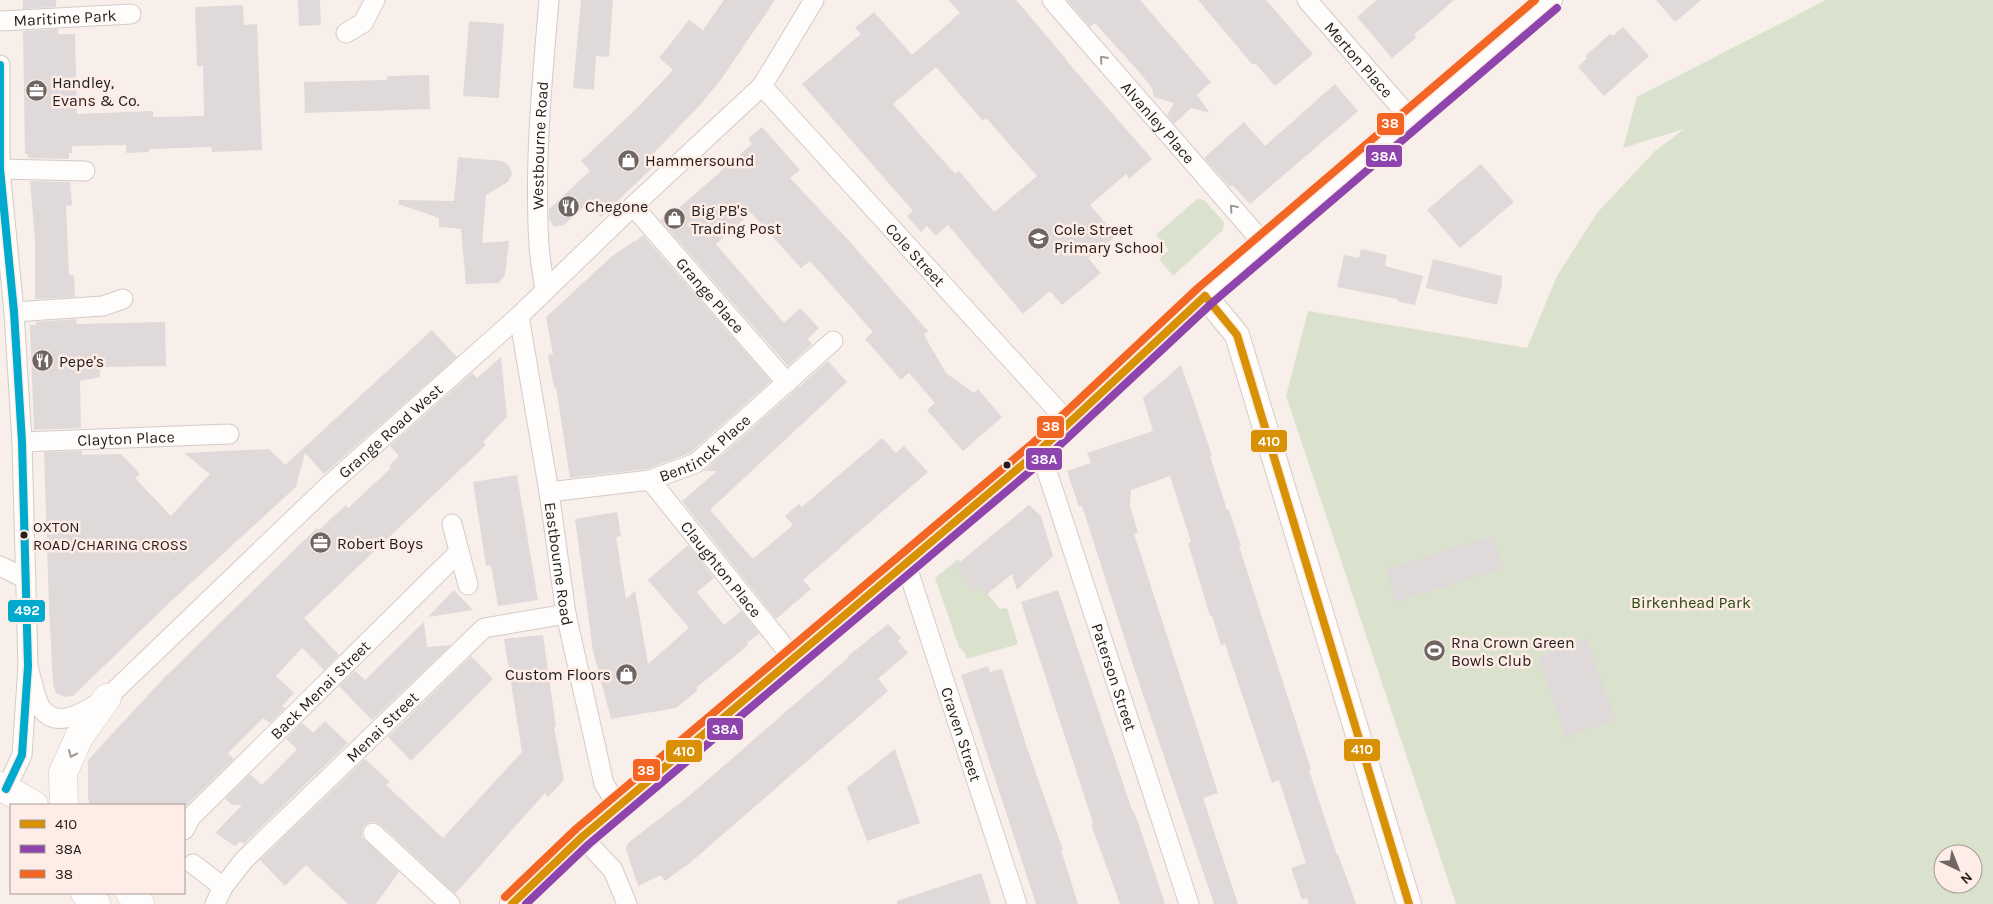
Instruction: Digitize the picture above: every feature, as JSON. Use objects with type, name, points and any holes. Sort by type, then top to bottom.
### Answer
[{"type":"main road","points":[[64,804],[63,773],[79,737],[107,698]]},
{"type":"main road","points":[[7,793],[32,804]]},
{"type":"main road","points":[[86,894],[96,904]]},
{"type":"main road","points":[[131,894],[142,904]]},
{"type":"street","points":[[346,33],[363,23],[375,0]]},
{"type":"street","name":"Westbourne Road","points":[[545,291],[539,246],[540,101],[549,0]]},
{"type":"street","name":"Grange Road West","points":[[28,666],[40,706],[50,717],[63,719],[76,715],[107,698],[327,487],[519,316],[633,206],[762,86],[814,0]]},
{"type":"street","name":"Alvanley Place","points":[[1052,0],[1265,245]]},
{"type":"street","name":"Merton Place","points":[[1307,0],[1411,119]]},
{"type":"street","points":[[512,904],[582,836],[906,564],[975,502],[1040,450],[1205,296],[1550,0]]},
{"type":"street","name":"Maritime Park","points":[[0,21],[131,14]]},
{"type":"street","points":[[0,67],[0,169],[14,312],[22,442],[28,666],[22,755],[7,793]]},
{"type":"street","name":"Cole Street","points":[[762,86],[1069,423]]},
{"type":"street","points":[[0,169],[85,171]]},
{"type":"street","name":"Grange Place","points":[[633,206],[787,383]]},
{"type":"street","points":[[1205,296],[1236,335],[1409,904]]},
{"type":"street","points":[[14,312],[103,306],[123,299]]},
{"type":"street","name":"Eastbourne Road","points":[[519,316],[549,492],[566,614],[604,784],[618,806]]},
{"type":"street","name":"Bentinck Place","points":[[549,492],[650,480],[696,463],[833,341]]},
{"type":"street","name":"Clayton Place","points":[[22,442],[229,434]]},
{"type":"street","name":"Paterson Street","points":[[1040,450],[1189,904]]},
{"type":"street","name":"Claughton Place","points":[[650,480],[793,658]]},
{"type":"street","points":[[452,524],[468,585]]},
{"type":"street","name":"Back Menai Street","points":[[185,828],[191,817],[459,552]]},
{"type":"street","name":"Craven Street","points":[[906,564],[1017,904]]},
{"type":"street","points":[[0,566],[26,579]]},
{"type":"street","name":"Menai Street","points":[[215,904],[223,887],[244,860],[484,628],[566,614]]},
{"type":"street","points":[[373,833],[450,904]]},
{"type":"street","points":[[582,836],[613,870],[627,904]]},
{"type":"street","points":[[193,864],[223,887]]},
{"type":"green space","name":"Birkenhead Park","points":[[1826,0],[1993,0],[1993,904],[1456,904],[1286,396],[1308,311],[1527,348],[1557,276],[1597,213],[1655,151],[1684,129],[1623,148],[1637,97]]},
{"type":"green space","points":[[1197,199],[1204,200],[1224,222],[1223,230],[1173,276],[1159,259],[1169,250],[1156,235]]},
{"type":"green space","points":[[958,559],[1000,609],[1007,608],[1018,644],[967,659],[959,647],[935,578]]},
{"type":"building","points":[[23,0],[56,0],[56,7],[23,9]]},
{"type":"building","points":[[298,0],[320,0],[321,25],[299,26]]},
{"type":"building","points":[[581,0],[613,0],[609,57],[596,56],[594,90],[573,88]]},
{"type":"building","points":[[724,0],[775,0],[722,78],[701,104],[649,158],[655,165],[601,217],[588,203],[564,225],[554,227],[549,219],[549,209],[590,171],[581,161],[636,109],[673,70],[659,58],[689,20],[703,30]]},
{"type":"building","points":[[948,0],[1016,0],[1152,159],[1129,179],[1126,174],[1090,205],[1116,236],[1088,258],[1101,273],[1062,305],[1050,291],[1023,314],[948,225],[936,236],[927,226],[921,232],[907,216],[913,211],[802,84],[861,34],[855,28],[874,12],[912,55],[960,13]],"holes":[[[936,67],[983,121],[986,118],[1037,176],[994,212],[959,171],[955,174],[893,104]]]},
{"type":"building","points":[[1067,0],[1140,0],[1211,82],[1197,95],[1210,113],[1191,108],[1174,124],[1167,115],[1174,103],[1154,97],[1152,88],[1140,73],[1095,23],[1090,27]]},
{"type":"building","points":[[1198,0],[1266,0],[1313,54],[1275,86],[1256,64],[1252,64]]},
{"type":"building","points":[[1377,0],[1454,0],[1414,35],[1416,38],[1392,58],[1357,17]]},
{"type":"building","points":[[1656,0],[1701,0],[1675,22]]},
{"type":"building","points":[[243,5],[244,25],[257,24],[262,150],[212,152],[211,147],[149,149],[149,152],[126,153],[126,145],[72,146],[72,153],[69,153],[69,159],[28,158],[28,154],[25,154],[23,31],[58,29],[58,34],[75,34],[77,114],[153,111],[153,117],[204,116],[203,66],[197,66],[195,7]]},
{"type":"building","points":[[469,21],[504,24],[499,98],[463,96]]},
{"type":"building","points":[[1623,27],[1649,56],[1604,96],[1578,67],[1587,58],[1585,56],[1610,34],[1613,36]]},
{"type":"building","points":[[429,75],[430,109],[305,113],[304,82],[387,80],[387,76]]},
{"type":"building","points":[[1335,84],[1358,111],[1250,204],[1232,185],[1230,187],[1204,158],[1244,122],[1265,146]]},
{"type":"building","points":[[762,127],[800,170],[790,178],[851,243],[928,331],[924,335],[946,373],[974,393],[978,389],[1002,417],[963,451],[927,410],[935,403],[909,373],[901,380],[865,339],[873,332],[810,261],[801,268],[751,213],[716,244],[784,323],[800,308],[819,328],[808,339],[812,344],[788,366],[660,220],[670,211],[672,214],[752,144],[748,139]]},
{"type":"building","points":[[458,157],[503,161],[510,167],[512,174],[508,182],[486,195],[482,243],[509,241],[505,275],[499,283],[466,284],[461,229],[439,227],[439,218],[398,204],[399,200],[454,201]]},
{"type":"building","points":[[1481,164],[1514,202],[1460,248],[1427,210]]},
{"type":"building","points":[[30,181],[70,182],[72,205],[66,206],[69,275],[74,275],[75,297],[35,299],[35,238]]},
{"type":"building","points":[[643,235],[771,381],[690,453],[647,469],[570,478],[556,387],[554,388],[548,355],[553,354],[546,317],[611,257]]},
{"type":"building","points":[[1361,249],[1387,255],[1385,266],[1423,276],[1415,305],[1397,301],[1397,299],[1337,287],[1344,255],[1359,258]]},
{"type":"building","points":[[1433,259],[1502,276],[1497,305],[1426,288]]},
{"type":"building","points":[[76,319],[77,324],[165,322],[166,366],[100,367],[100,377],[80,381],[81,428],[34,430],[30,325],[36,325],[36,322]]},
{"type":"building","points":[[432,330],[457,357],[324,474],[305,453],[296,487],[167,605],[73,696],[64,697],[56,693],[53,685],[49,606],[44,452],[82,451],[82,455],[121,454],[140,474],[135,478],[171,516],[210,474],[184,453],[269,449],[285,465]]},
{"type":"building","points":[[501,357],[507,417],[483,442],[486,445],[304,618],[339,655],[324,670],[302,648],[276,676],[294,693],[282,706],[285,708],[270,723],[263,718],[228,753],[234,759],[187,805],[90,804],[88,760],[164,678],[292,552],[317,528],[319,530],[346,505],[348,508],[391,468],[389,466],[399,456],[390,446],[472,373],[477,378]]},
{"type":"building","points":[[828,361],[847,382],[710,510],[751,557],[754,558],[793,525],[785,516],[799,504],[802,507],[882,438],[896,453],[904,446],[928,472],[803,580],[811,589],[776,619],[682,501],[717,471],[704,471]]},
{"type":"building","points":[[1181,365],[1212,455],[1210,456],[1227,510],[1229,510],[1241,546],[1239,546],[1311,769],[1309,770],[1337,855],[1356,904],[1309,904],[1307,898],[1302,900],[1291,868],[1306,863],[1279,780],[1272,783],[1225,644],[1221,645],[1212,616],[1210,616],[1188,543],[1191,542],[1170,476],[1131,490],[1130,506],[1138,532],[1134,534],[1218,793],[1203,798],[1238,904],[1214,904],[1135,671],[1082,506],[1079,507],[1067,471],[1091,463],[1087,453],[1153,431],[1143,398]]},
{"type":"building","points":[[517,475],[538,600],[498,606],[491,565],[486,566],[473,482]]},
{"type":"building","points":[[1029,505],[1041,516],[1053,556],[1017,590],[1012,574],[986,595],[978,586],[974,591],[954,567]]},
{"type":"building","points":[[617,512],[621,536],[616,537],[626,599],[635,591],[648,664],[689,628],[648,580],[688,545],[714,578],[697,592],[724,625],[741,611],[759,633],[747,643],[748,645],[696,688],[698,690],[676,708],[611,719],[593,651],[575,519]]},
{"type":"building","points":[[1493,536],[1503,568],[1396,602],[1386,569]]},
{"type":"building","points":[[454,590],[473,610],[428,617]]},
{"type":"building","points":[[1058,590],[1165,904],[1120,904],[1091,824],[1093,823],[1021,602]]},
{"type":"building","points":[[424,622],[427,647],[451,645],[372,720],[339,686],[355,671],[365,680]]},
{"type":"building","points":[[888,624],[901,638],[898,641],[908,653],[878,679],[888,691],[691,862],[665,881],[661,875],[638,886],[626,849],[628,843],[689,796],[848,656]]},
{"type":"building","points":[[543,635],[556,727],[554,727],[564,780],[548,797],[545,793],[455,894],[381,825],[375,822],[369,822],[364,826],[362,837],[399,872],[376,904],[348,904],[306,865],[285,886],[260,860],[365,759],[390,782],[386,785],[443,838],[522,752],[504,639]]},
{"type":"building","points":[[1587,639],[1615,720],[1566,737],[1538,657]]},
{"type":"building","points":[[471,656],[493,679],[411,761],[388,737]]},
{"type":"building","points":[[988,666],[990,672],[1002,669],[1026,745],[1063,850],[1061,850],[1078,904],[1036,904],[961,675]]},
{"type":"building","points":[[325,721],[348,743],[244,844],[241,841],[235,846],[215,833],[242,805],[232,805],[225,799],[250,774],[262,785],[297,749],[286,739],[302,723],[313,733]]},
{"type":"building","points":[[895,749],[920,823],[867,841],[847,787]]},
{"type":"building","points":[[981,873],[991,904],[897,904],[897,901]]},
{"type":"transit line","name":"38","points":[[505,897],[576,829],[1033,443],[1198,288],[1535,0]]},
{"type":"transit line","name":"38A","points":[[526,904],[589,844],[1046,458],[1212,303],[1557,8]]},
{"type":"transit line","name":"492","points":[[0,65],[0,169],[14,312],[22,442],[28,666],[22,755],[6,789]]},
{"type":"transit line","name":"410","points":[[1205,296],[1237,335],[1409,904]]},
{"type":"transit line","name":"410","points":[[512,904],[582,837],[1040,450],[1205,296]]},
{"type":"place","name":"Handley, Evans & Co.","points":[[36,91]]},
{"type":"place","name":"Hammersound","points":[[629,160]]},
{"type":"place","name":"Chegone","points":[[569,206]]},
{"type":"place","name":"Big PB's Trading Post","points":[[675,219]]},
{"type":"place","name":"Cole Street Primary School","points":[[1038,238]]},
{"type":"place","name":"Pepe's","points":[[43,361]]},
{"type":"place","name":"OXTON ROAD/CHARING CROSS","points":[[24,535]]},
{"type":"place","name":"Robert Boys","points":[[321,543]]},
{"type":"place","name":"Rna Crown Green Bowls Club","points":[[1435,651]]},
{"type":"place","name":"Custom Floors","points":[[627,674]]}]
